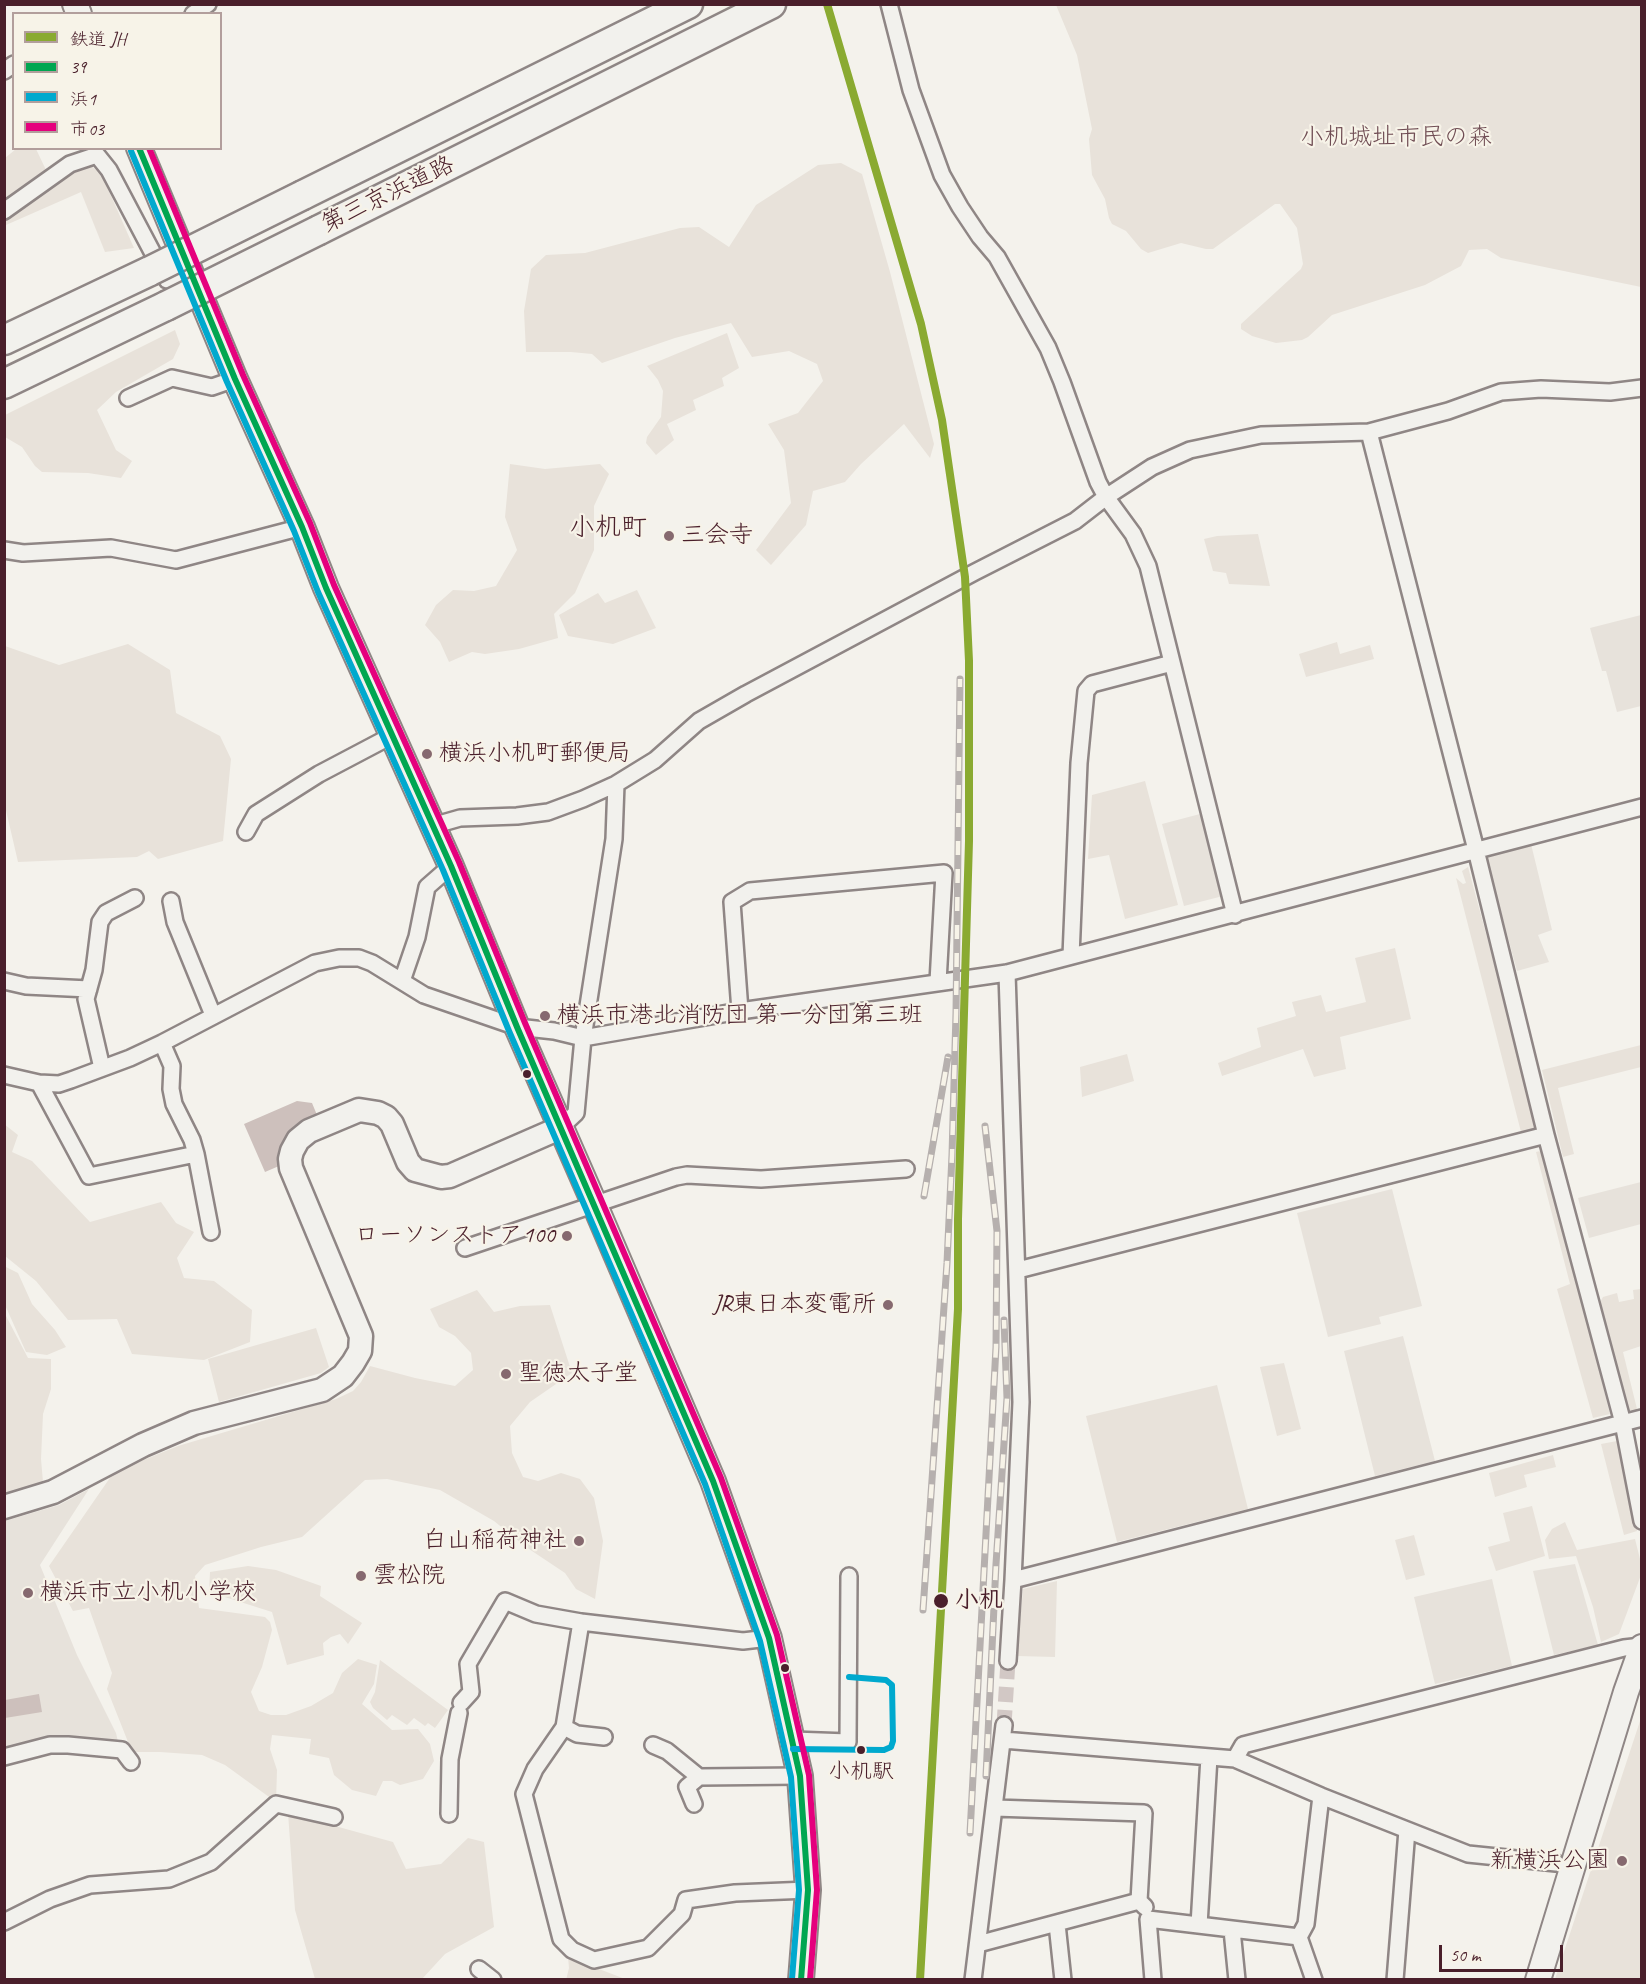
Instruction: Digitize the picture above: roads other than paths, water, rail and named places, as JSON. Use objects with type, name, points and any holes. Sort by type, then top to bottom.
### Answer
[{"type":"highway","name":"第三京浜道路","points":[[4,339],[150,271],[688,4]]},
{"type":"highway","name":"第三京浜道路","points":[[4,384],[166,306],[771,4]]},
{"type":"main road","points":[[140,150],[235,379],[451,866],[560,1128],[713,1481],[769,1638],[800,1776],[808,1890],[801,1980]]},
{"type":"main road","points":[[1538,1980],[1641,1647]]},
{"type":"street","points":[[889,4],[911,90],[942,175],[975,229],[997,257],[1048,348],[1098,482],[1133,534],[1149,566],[1234,915]]},
{"type":"street","points":[[4,211],[70,164],[97,155],[109,170],[167,280],[190,269]]},
{"type":"street","points":[[128,398],[172,378],[212,387],[235,379]]},
{"type":"street","points":[[432,825],[460,818],[517,816],[549,812],[616,784],[655,760],[699,721],[1075,521],[1106,497],[1152,467],[1190,450],[1261,435],[1369,432],[1448,411],[1501,392],[1541,389],[1610,392],[1641,388]]},
{"type":"street","points":[[1369,432],[1546,1135],[1623,1423],[1641,1521]]},
{"type":"street","points":[[4,550],[23,553],[111,548],[176,560],[302,528]]},
{"type":"street","points":[[1071,956],[1079,763],[1086,691],[1092,684],[1172,663]]},
{"type":"street","points":[[246,832],[256,814],[319,774],[393,735]]},
{"type":"street","points":[[4,1507],[53,1492],[143,1445],[194,1423],[322,1390],[343,1376],[360,1351],[361,1336],[291,1168],[292,1151],[298,1140],[309,1131],[359,1110],[378,1113],[392,1124],[408,1162],[424,1174],[441,1177],[450,1176],[560,1128],[576,1113],[583,1038],[614,839],[616,784]]},
{"type":"street","points":[[4,1075],[39,1083],[59,1084],[162,1043],[315,963],[339,958],[359,958],[372,963],[424,995],[517,1027],[554,1031],[583,1038],[740,1011],[1007,973],[1641,807]]},
{"type":"street","points":[[402,981],[417,937],[427,887],[451,866]]},
{"type":"street","points":[[740,1011],[732,902],[750,891],[944,873],[938,982]]},
{"type":"street","points":[[102,1068],[86,999],[94,970],[100,921],[106,913],[135,898]]},
{"type":"street","points":[[171,901],[175,922],[213,1015]]},
{"type":"street","points":[[1007,973],[1022,1402],[1008,1661]]},
{"type":"street","points":[[5,979],[26,986],[89,989]]},
{"type":"street","points":[[162,1043],[172,1066],[171,1089],[174,1104],[192,1140],[196,1154],[211,1232]]},
{"type":"street","points":[[39,1083],[88,1176],[196,1154]]},
{"type":"street","points":[[1018,1270],[1546,1135]]},
{"type":"street","points":[[465,1248],[594,1203],[687,1174],[760,1179],[906,1169]]},
{"type":"street","points":[[1013,1580],[1641,1418]]},
{"type":"street","points":[[793,1740],[848,1742],[849,1576]]},
{"type":"street","points":[[449,1814],[450,1759],[460,1708],[471,1692],[468,1664],[505,1601],[536,1614],[581,1622],[743,1641],[769,1638]]},
{"type":"street","points":[[581,1622],[564,1727],[535,1769],[520,1796],[561,1940],[572,1950],[594,1960],[648,1948],[682,1914],[686,1900],[735,1893],[808,1890]]},
{"type":"street","points":[[1235,1759],[1243,1745],[1624,1648],[1641,1647]]},
{"type":"street","points":[[564,1727],[577,1734],[604,1737]]},
{"type":"street","points":[[974,1980],[1003,1732],[1235,1759],[1468,1854],[1556,1863]]},
{"type":"street","points":[[4,1757],[50,1745],[68,1745],[122,1750],[130,1762]]},
{"type":"street","points":[[653,1745],[667,1751],[699,1777]]},
{"type":"street","points":[[1199,1925],[1209,1757]]},
{"type":"street","points":[[694,1804],[687,1787],[699,1777],[800,1776]]},
{"type":"street","points":[[1314,1980],[1299,1937],[1306,1924],[1321,1796]]},
{"type":"street","points":[[4,1922],[50,1899],[90,1885],[169,1879],[211,1862],[276,1804],[334,1817]]},
{"type":"street","points":[[994,1808],[1144,1814],[1139,1901]]},
{"type":"street","points":[[1395,1980],[1407,1830]]},
{"type":"street","points":[[1139,1901],[1146,1907],[1148,1918],[1153,1980]]},
{"type":"street","points":[[978,1944],[1139,1901]]},
{"type":"street","points":[[1148,1918],[1299,1937]]},
{"type":"street","points":[[1057,1924],[1063,1980]]},
{"type":"street","points":[[1232,1930],[1237,1980]]},
{"type":"street","points":[[479,1969],[493,1980]]},
{"type":"tunnel","points":[[1004,1725],[1008,1661]]},
{"type":"railway","points":[[923,1610],[947,1263],[952,1155],[960,679]]},
{"type":"railway","points":[[924,1196],[948,1057]]},
{"type":"railway","points":[[970,1833],[996,1347],[997,1231],[985,1126]]},
{"type":"railway","points":[[986,1776],[1007,1398],[1004,1320]]},
{"type":"rail line","name":"JH","points":[[827,4],[921,324],[942,420],[965,577],[969,661],[969,841],[958,1219],[958,1309],[920,1980]]},
{"type":"place","name":"三会寺","points":[[669,536]]},
{"type":"place","name":"横浜小机町郵便局","points":[[427,754]]},
{"type":"place","name":"横浜市港北消防団 第一分団第三班","points":[[545,1016]]},
{"type":"place","name":"ローソンストア100","points":[[567,1236]]},
{"type":"place","name":"JR東日本変電所","points":[[888,1305]]},
{"type":"place","name":"聖徳太子堂","points":[[506,1374]]},
{"type":"place","name":"白山稲荷神社","points":[[579,1541]]},
{"type":"place","name":"雲松院","points":[[361,1576]]},
{"type":"place","name":"横浜市立小机小学校","points":[[28,1593]]},
{"type":"place","name":"小机","points":[[941,1601]]},
{"type":"place","name":"小机駅","points":[[861,1750]]},
{"type":"place","name":"新横浜公園","points":[[1622,1861]]},
{"type":"district","name":"小机町","points":[[608,528]]},
{"type":"park label","name":"小机城址市民の森","points":[[1396,138]]}]
